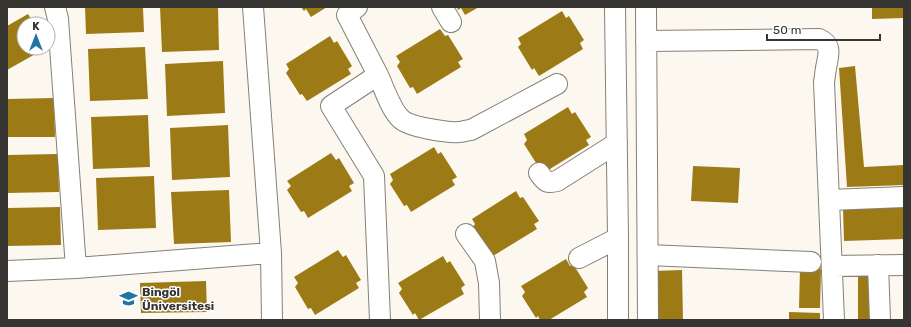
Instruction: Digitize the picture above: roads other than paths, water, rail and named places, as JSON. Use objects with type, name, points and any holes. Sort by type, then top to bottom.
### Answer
[{"type":"street","points":[[55,7],[58,19],[76,268]]},
{"type":"street","points":[[253,7],[271,253],[272,320]]},
{"type":"street","points":[[357,7],[347,15],[394,109],[401,119],[408,124],[451,132],[471,130],[557,84]]},
{"type":"street","points":[[615,7],[618,320]]},
{"type":"street","points":[[646,7],[648,320]]},
{"type":"street","points":[[646,41],[819,39],[825,43],[829,53],[824,82],[834,320]]},
{"type":"street","points":[[378,75],[331,106],[374,176],[380,320]]},
{"type":"street","points":[[539,173],[545,181],[550,183],[557,181],[617,143]]},
{"type":"street","points":[[829,200],[904,197]]},
{"type":"street","points":[[466,234],[485,261],[489,283],[490,320]]},
{"type":"street","points":[[579,258],[618,238]]},
{"type":"street","points":[[7,271],[76,268],[271,253]]},
{"type":"street","points":[[648,256],[811,262]]},
{"type":"street","points":[[878,265],[880,320]]},
{"type":"street","points":[[832,266],[904,265]]},
{"type":"place","name":"Bingöl Üniversitesi","points":[[129,299]]}]
